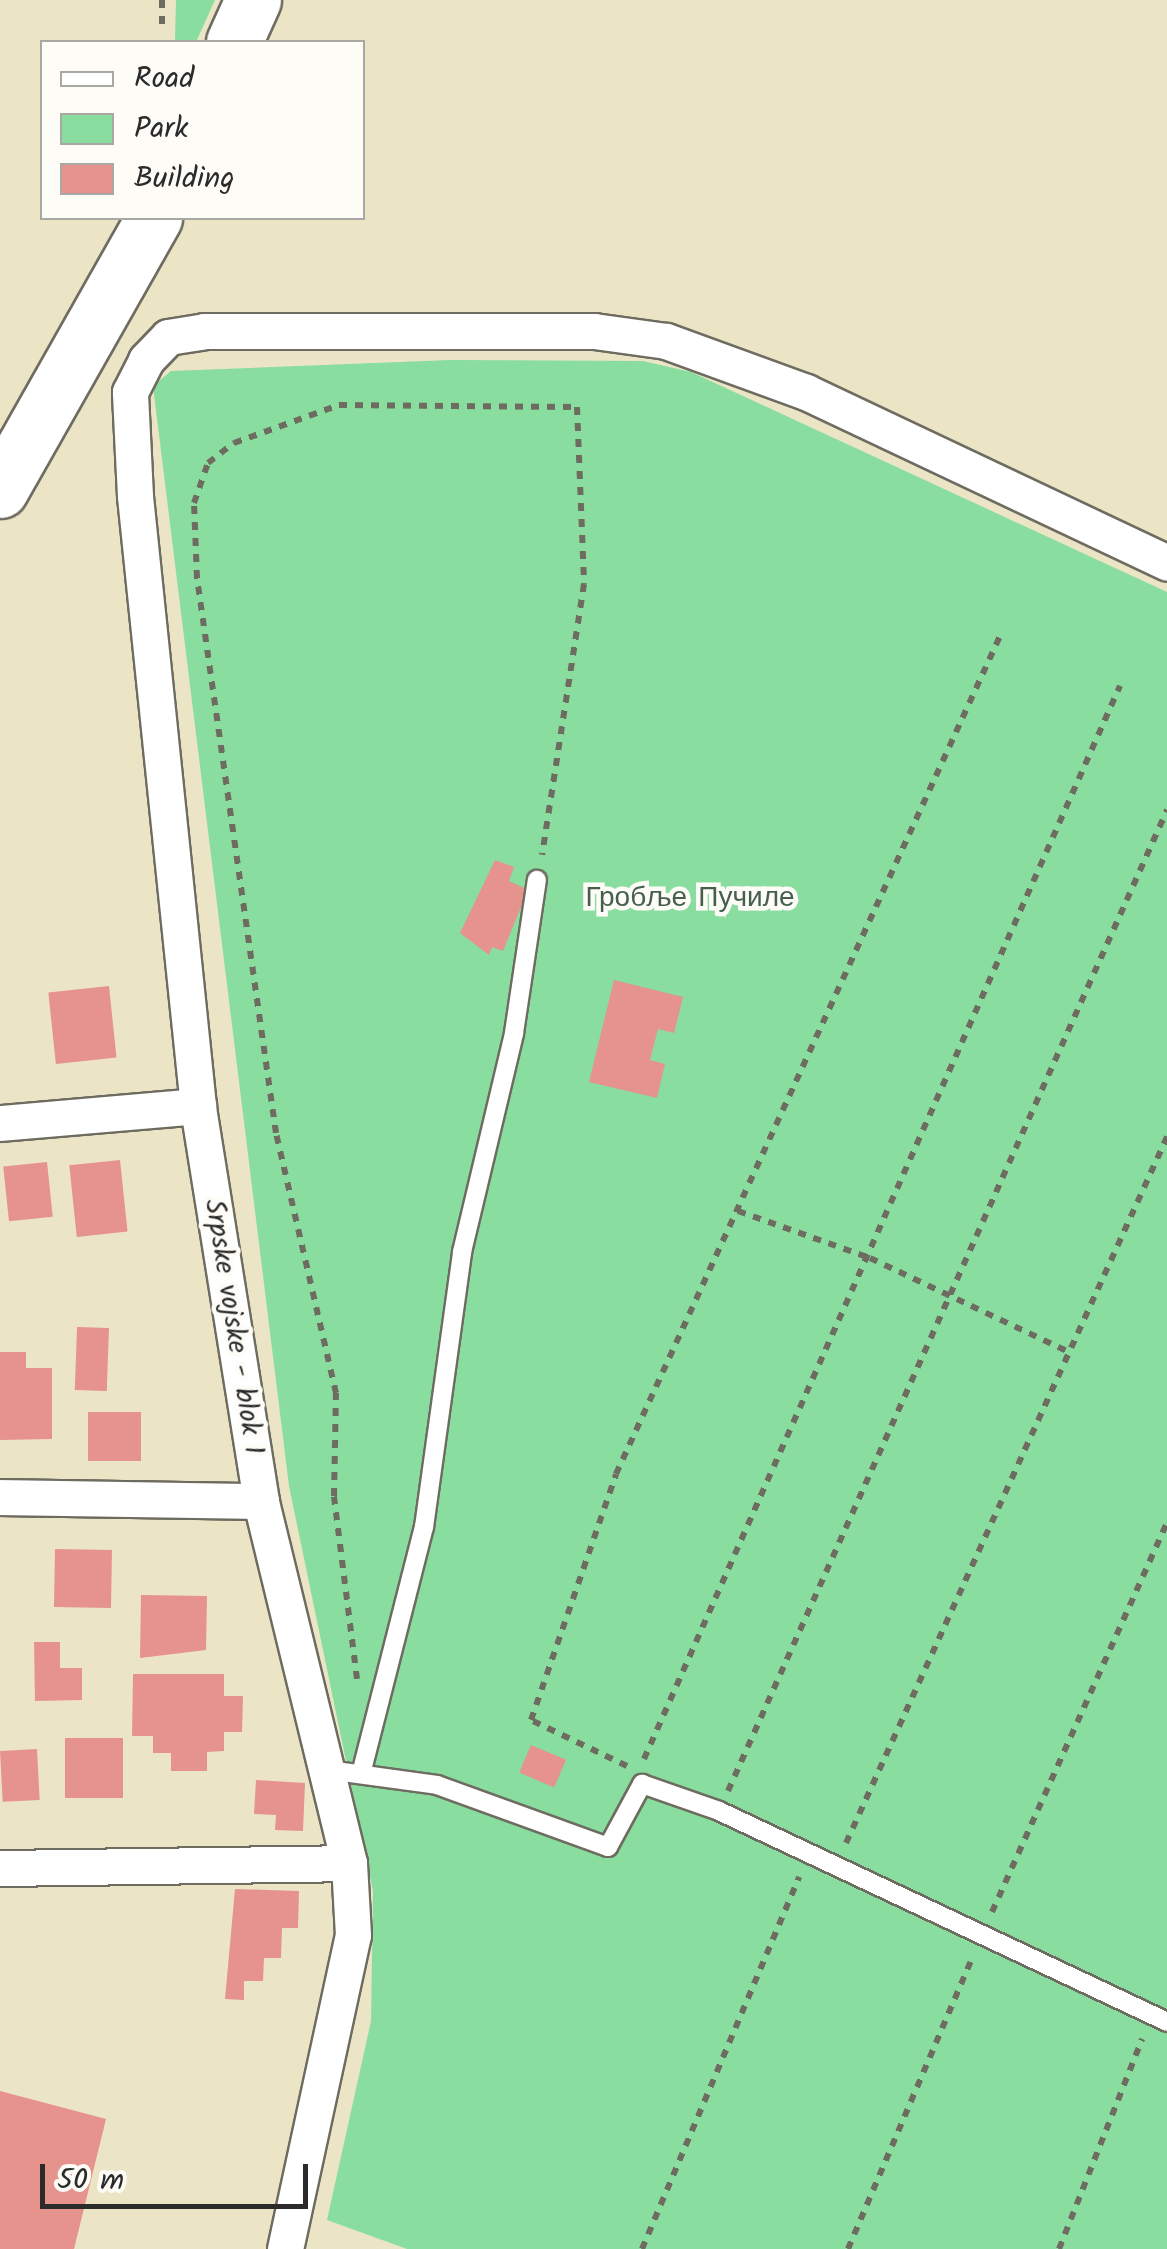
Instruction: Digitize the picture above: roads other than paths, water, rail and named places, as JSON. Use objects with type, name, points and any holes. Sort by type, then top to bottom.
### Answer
[{"type":"main road","points":[[235,40],[254,0]]},
{"type":"main road","points":[[0,490],[153,220]]},
{"type":"street","name":"Srpske vojske - blok 1","points":[[285,2249],[350,1953],[345,1770],[262,1502],[198,1106],[148,679],[130,392],[168,337],[204,331],[594,330],[666,341],[806,392],[1167,563]]},
{"type":"street","points":[[0,1123],[198,1106]]},
{"type":"street","points":[[0,1497],[262,1502]]},
{"type":"street","points":[[0,1868],[350,1863]]},
{"type":"lane","points":[[537,880],[514,1033],[462,1252],[424,1528],[366,1735],[345,1770],[437,1785],[608,1848],[642,1784],[719,1811],[981,1938],[1159,2018]]},
{"type":"park label","name":"Гробље Пучиле","points":[[690,899]]}]
